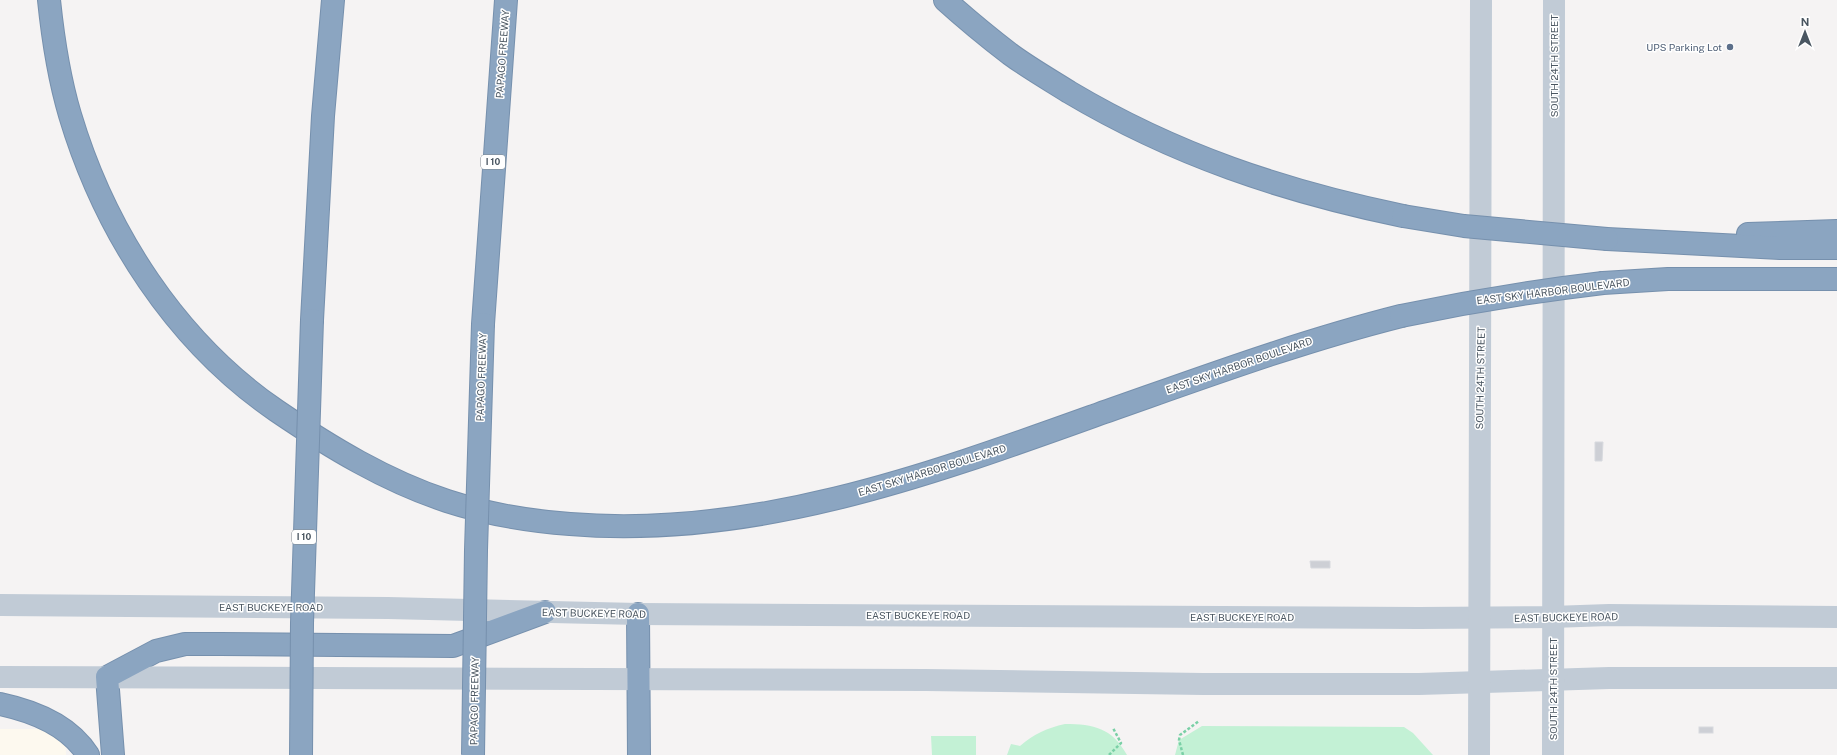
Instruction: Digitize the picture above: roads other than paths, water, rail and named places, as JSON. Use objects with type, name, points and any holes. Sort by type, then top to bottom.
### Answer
[{"type":"highway","name":"EAST SKY HARBOR BOULEVARD","points":[[49,0],[58,66],[69,111],[99,195],[120,237],[146,277],[178,319],[212,357],[254,395],[353,459],[398,482],[447,501],[500,515],[553,523],[609,527],[659,527],[712,522],[766,514],[880,488],[945,468],[1280,350],[1401,316],[1513,294],[1603,283],[1668,279],[1837,279]]},
{"type":"highway","name":"I 10","points":[[300,755],[302,623],[312,320],[323,116],[333,0]]},
{"type":"highway","name":"PAPAGO FREEWAY","points":[[473,755],[476,550],[483,324],[506,0]]},
{"type":"highway","points":[[945,0],[1011,55],[1105,114],[1197,157],[1307,194],[1403,216],[1464,226],[1607,239],[1780,248],[1837,248]]},
{"type":"highway","points":[[1607,239],[1837,231]]},
{"type":"highway","points":[[113,755],[107,677],[156,651],[185,644],[453,646],[545,612]]},
{"type":"highway","points":[[638,614],[639,755]]},
{"type":"highway","points":[[0,704],[22,708],[65,729],[88,755]]},
{"type":"main road","name":"SOUTH 24TH STREET","points":[[1478,755],[1481,335],[1481,0]]},
{"type":"main road","name":"SOUTH 24TH STREET","points":[[1553,755],[1554,0]]},
{"type":"main road","name":"EAST BUCKEYE ROAD","points":[[0,605],[388,608],[638,614],[1478,618],[1609,615],[1837,617]]},
{"type":"main road","points":[[0,677],[926,680],[1203,684],[1419,684],[1609,678],[1837,678]]},
{"type":"place","name":"UPS Parking Lot","points":[[1730,47]]}]
